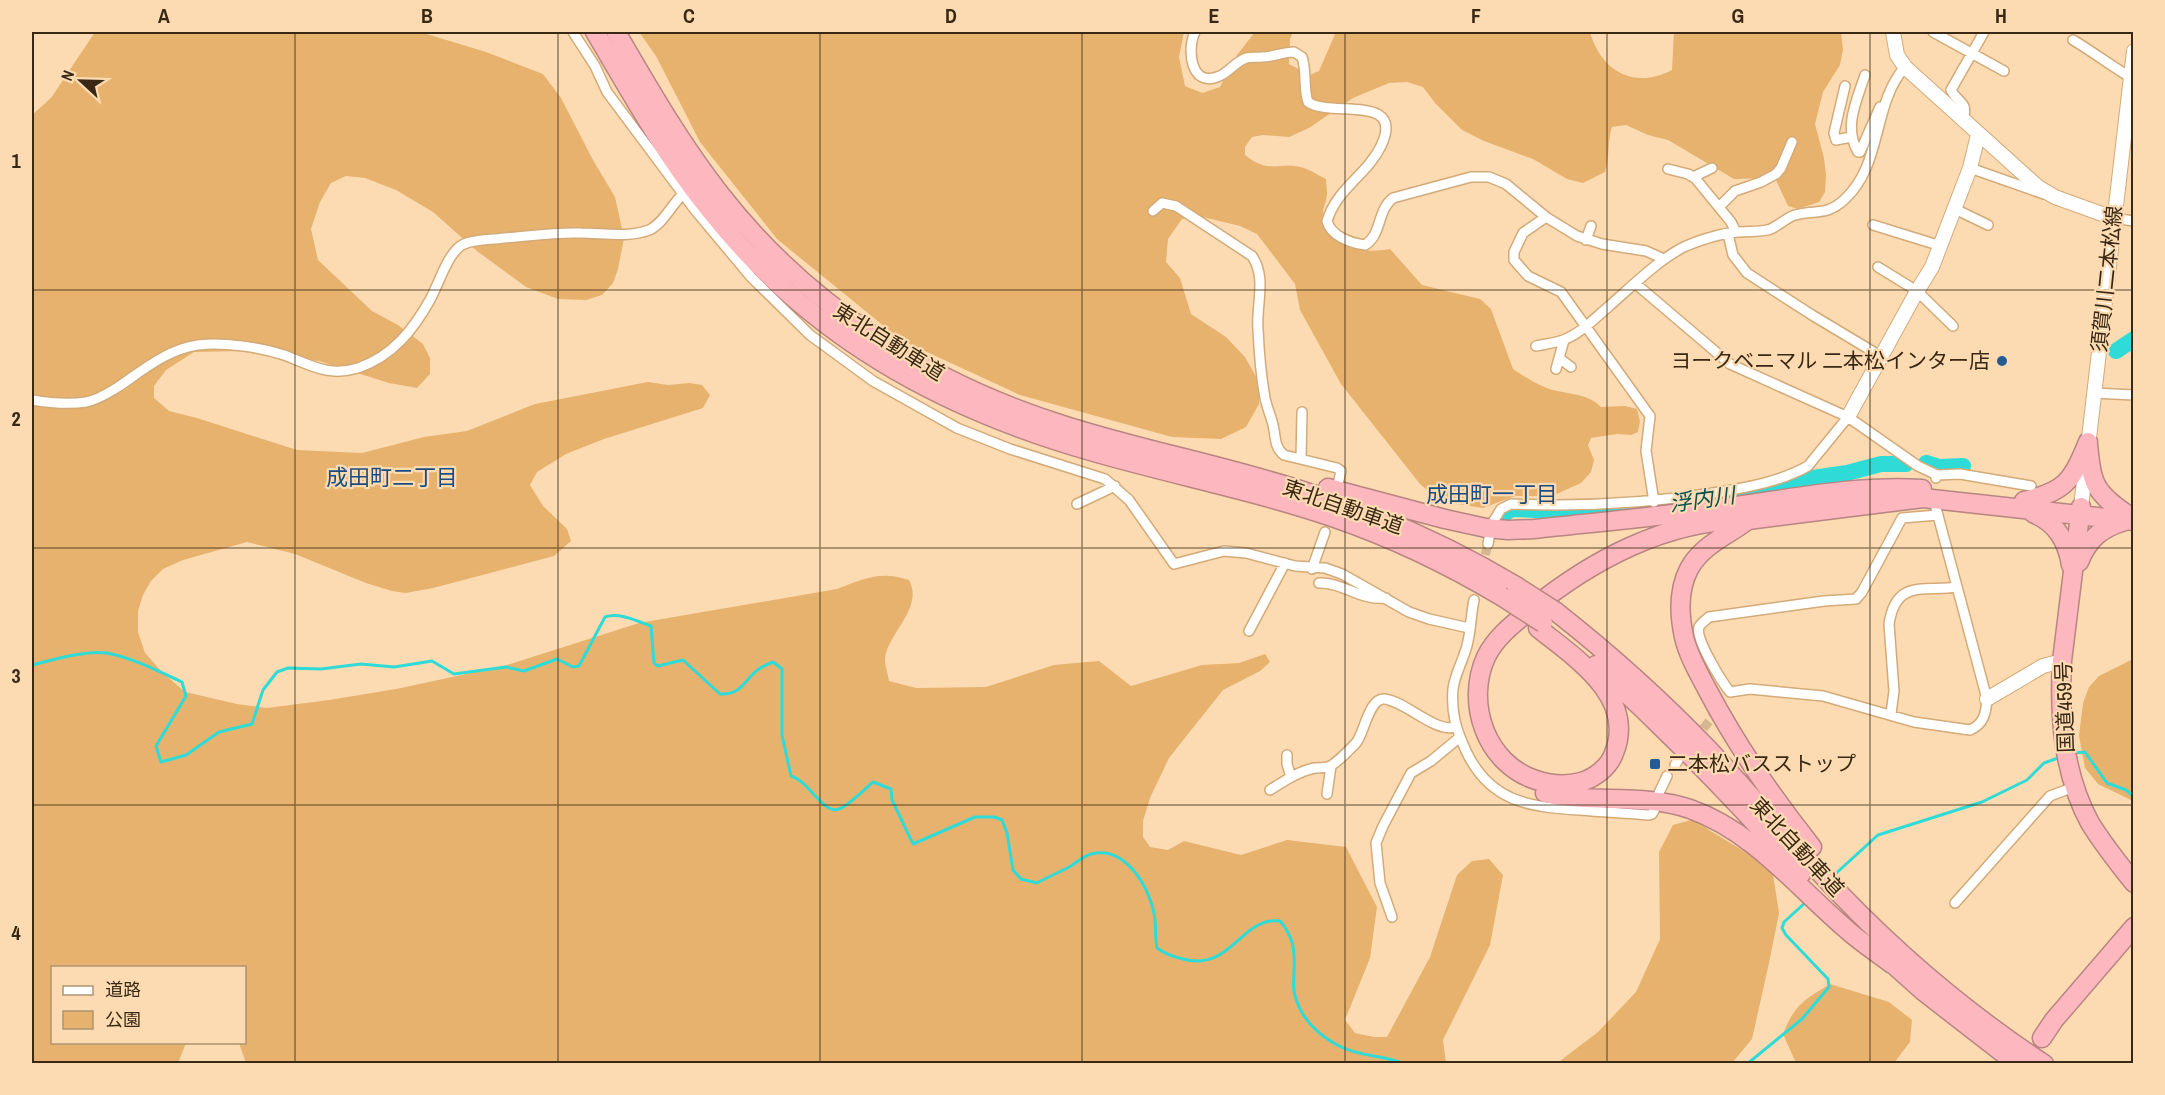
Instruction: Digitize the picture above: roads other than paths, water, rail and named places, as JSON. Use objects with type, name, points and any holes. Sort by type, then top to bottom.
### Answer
[{"type":"highway","name":"東北自動車道","points":[[595,32],[657,136],[734,239],[799,303],[870,356],[938,394],[1016,428],[1095,452],[1295,505],[1378,534],[1447,565],[1504,595]]},
{"type":"highway","name":"東北自動車道","points":[[616,32],[672,126],[719,193],[776,257],[810,289],[879,340],[945,378],[1024,412],[1101,436],[1303,490],[1427,538],[1504,595],[1545,621],[1589,658],[1646,709],[1714,779],[1811,886],[1892,964],[1938,1004],[2018,1064]]},
{"type":"highway","points":[[1101,436],[1305,482],[1445,519],[1486,528],[1508,530],[1691,512],[1828,492],[1893,487],[2026,499],[2081,511],[2130,517]]},
{"type":"highway","points":[[1504,595],[1545,621],[1601,683],[1617,715],[1619,734],[1612,759],[1593,777],[1582,782],[1557,784],[1532,779],[1509,765],[1490,743],[1478,711],[1478,681],[1492,646],[1514,623],[1559,587],[1625,549],[1677,531],[1730,520],[1748,520],[1923,498],[2026,499],[2044,497],[2062,487],[2077,469],[2088,442]]},
{"type":"highway","points":[[2088,442],[2092,477],[2097,487],[2109,502],[2130,517]]},
{"type":"highway","points":[[2026,499],[2057,529],[2070,554],[2073,578]]},
{"type":"highway","name":"国道459号","points":[[2081,511],[2062,661],[2064,753],[2074,787],[2090,822],[2104,845],[2133,883]]},
{"type":"highway","points":[[1691,512],[1668,524],[1626,539],[1580,562],[1549,583],[1490,633],[1474,662],[1468,691],[1470,718],[1480,744],[1497,766],[1515,782],[1529,788],[1572,797],[1660,802],[1689,809],[1726,825],[1761,851],[1846,930],[1892,964]]},
{"type":"highway","points":[[2073,578],[2083,552],[2091,539],[2111,525],[2130,517]]},
{"type":"highway","points":[[1748,520],[1706,548],[1689,570],[1680,601],[1680,618],[1684,639],[1692,659],[1735,738],[1794,824],[1845,885],[1953,997]]},
{"type":"highway","name":"東北自動車道","points":[[1545,621],[1599,645],[1708,750],[1823,877],[1901,953],[1953,997],[2044,1064]]},
{"type":"highway","points":[[2042,1038],[2054,1020],[2133,927]]},
{"type":"street","points":[[573,32],[595,66],[607,92],[683,194],[751,277],[810,335],[873,381],[957,428],[1037,458],[1094,474],[1115,486],[1140,514],[1174,564],[1224,551],[1246,553],[1285,564],[1325,568],[1336,571],[1409,612],[1469,628]]},
{"type":"street","points":[[1195,32],[1190,43],[1191,62],[1204,77],[1209,79],[1218,77],[1243,59],[1252,56],[1262,57],[1294,52],[1302,57],[1304,63],[1308,102],[1318,106],[1371,111],[1384,118],[1386,130],[1376,154],[1344,189],[1329,215],[1327,225],[1337,235],[1356,244],[1365,245],[1373,237],[1385,205],[1390,200],[1454,181],[1481,176],[1506,184],[1546,218],[1586,240],[1646,251],[1664,259]]},
{"type":"street","points":[[1893,32],[1897,56],[1905,67],[2027,178],[2055,197]]},
{"type":"street","points":[[1933,32],[2004,71]]},
{"type":"street","points":[[1963,120],[1965,106],[1951,90],[1984,32]]},
{"type":"street","points":[[2073,40],[2130,77]]},
{"type":"street","name":"須賀川二本松線","points":[[2081,511],[2113,218],[2127,156],[2133,51]]},
{"type":"street","points":[[1536,346],[1564,340],[1585,326],[1664,259],[1688,245],[1716,235],[1768,230],[1795,215],[1826,211],[1846,199],[1860,181],[1874,145],[1884,104],[1897,76],[1905,67]]},
{"type":"street","points":[[1865,75],[1851,124],[1851,137],[1858,152],[1880,107],[1884,104]]},
{"type":"street","points":[[1845,87],[1834,133],[1836,140],[1851,137]]},
{"type":"street","points":[[1493,522],[1507,504],[1613,505],[1654,502],[1745,487],[1799,471],[1808,466],[1848,417],[1932,267],[1970,168],[1978,135]]},
{"type":"street","points":[[1719,207],[1736,190],[1761,182],[1776,174],[1792,142]]},
{"type":"street","points":[[1693,177],[1712,168]]},
{"type":"street","points":[[1970,168],[2113,218],[2133,221]]},
{"type":"street","points":[[1668,169],[1693,177],[1731,222],[1733,255],[1747,273],[1882,357]]},
{"type":"street","points":[[32,400],[54,404],[87,402],[103,396],[165,356],[198,345],[263,349],[322,370],[339,371],[356,368],[379,359],[396,347],[414,326],[453,254],[464,244],[563,232],[622,234],[649,230],[683,194]]},
{"type":"street","points":[[1153,211],[1162,203],[1176,206],[1252,256],[1259,266],[1257,325],[1265,400],[1279,450],[1284,455],[1337,468],[1341,471],[1338,484]]},
{"type":"street","points":[[1955,209],[1988,225]]},
{"type":"street","points":[[1546,218],[1523,233],[1514,252],[1514,260],[1528,276],[1561,292],[1650,416],[1646,451],[1654,502]]},
{"type":"street","points":[[1873,225],[1941,246]]},
{"type":"street","points":[[1586,240],[1591,226]]},
{"type":"street","points":[[1878,267],[1917,291],[1953,326]]},
{"type":"street","points":[[1636,284],[1730,364],[1848,417],[1936,477],[1960,474],[2026,499]]},
{"type":"street","points":[[1556,369],[1564,340]]},
{"type":"street","points":[[1559,357],[1571,367]]},
{"type":"street","points":[[2094,393],[2133,395]]},
{"type":"street","points":[[1301,459],[1302,412]]},
{"type":"street","points":[[1077,504],[1115,486]]},
{"type":"street","points":[[1937,512],[1987,699],[1986,711],[1981,724],[1970,730],[1914,722],[1823,696],[1750,689],[1730,692],[1722,682],[1701,640],[1700,625],[1709,617],[1824,601],[1856,599],[1902,518],[1937,512]]},
{"type":"street","points":[[1312,568],[1326,532]]},
{"type":"street","points":[[1488,544],[1490,533]]},
{"type":"street","points":[[1249,631],[1285,564]]},
{"type":"street","points":[[1319,583],[1330,582],[1373,600],[1386,598]]},
{"type":"street","points":[[1891,714],[1894,691],[1889,624],[1891,615],[1906,592],[1916,588],[1957,587]]},
{"type":"street","points":[[1474,600],[1468,642],[1454,681],[1452,709],[1455,727],[1474,766],[1482,777],[1495,789],[1518,801],[1539,807],[1648,815],[1652,814],[1656,807]]},
{"type":"street","points":[[1987,699],[2043,666],[2062,661]]},
{"type":"street","points":[[1723,704],[1730,692]]},
{"type":"street","points":[[1270,790],[1292,777],[1315,768],[1331,766],[1358,740],[1367,716],[1379,700],[1384,698],[1444,727],[1455,727]]},
{"type":"street","points":[[1392,917],[1380,883],[1376,843],[1411,773],[1431,761],[1460,737]]},
{"type":"street","points":[[1287,755],[1287,764],[1292,777]]},
{"type":"street","points":[[1327,794],[1331,766]]},
{"type":"street","points":[[1658,795],[1667,776]]},
{"type":"street","points":[[1955,903],[2050,796],[2074,787]]},
{"type":"waterway","name":"浮内川","points":[[2116,351],[2134,339]]},
{"type":"waterway","name":"浮内川","points":[[1926,463],[1939,467],[1963,466]]},
{"type":"waterway","name":"浮内川","points":[[1501,521],[1503,515],[1511,509],[1585,512],[1626,510],[1758,491],[1786,482],[1847,473],[1881,464],[1906,464]]},
{"type":"waterway","points":[[32,665],[79,654],[107,653],[136,661],[182,682],[186,696],[156,746],[161,762],[186,755],[219,732],[252,724],[263,690],[277,672],[288,668],[321,669],[361,664],[394,667],[432,661],[454,674],[506,667],[524,671],[557,659],[573,667],[579,666],[605,617],[628,618],[651,626],[654,663],[658,666],[683,660],[720,694],[734,692],[754,673],[773,662],[782,669],[782,735],[791,776],[798,779],[827,807],[833,810],[843,807],[873,782],[891,789],[892,800],[913,844],[975,817],[994,817],[1002,820],[1007,833],[1013,870],[1021,879],[1037,883],[1091,854],[1104,853],[1116,856],[1135,873],[1149,896],[1155,920],[1157,948],[1166,954],[1180,958],[1200,961],[1213,958],[1255,927],[1267,922],[1280,921],[1293,945],[1296,1000],[1310,1024],[1323,1036],[1347,1050],[1405,1064]]},
{"type":"waterway","points":[[2073,753],[2085,752],[2107,783],[2126,790],[2134,797]]},
{"type":"waterway","points":[[1832,877],[1878,835],[1982,802],[2027,780],[2044,763],[2061,757]]},
{"type":"waterway","points":[[1747,1064],[1802,1019],[1829,987],[1828,979],[1782,928],[1784,922],[1806,902]]},
{"type":"tunnel","points":[[1482,568],[1488,544]]},
{"type":"tunnel","points":[[1695,739],[1718,710]]},
{"type":"place","name":"ヨークベニマル 二本松インター店","points":[[2002,361]]},
{"type":"place","name":"二本松バスストップ","points":[[1655,764]]},
{"type":"district","name":"成田町二丁目","points":[[392,477]]},
{"type":"district","name":"成田町一丁目","points":[[1492,494]]}]
